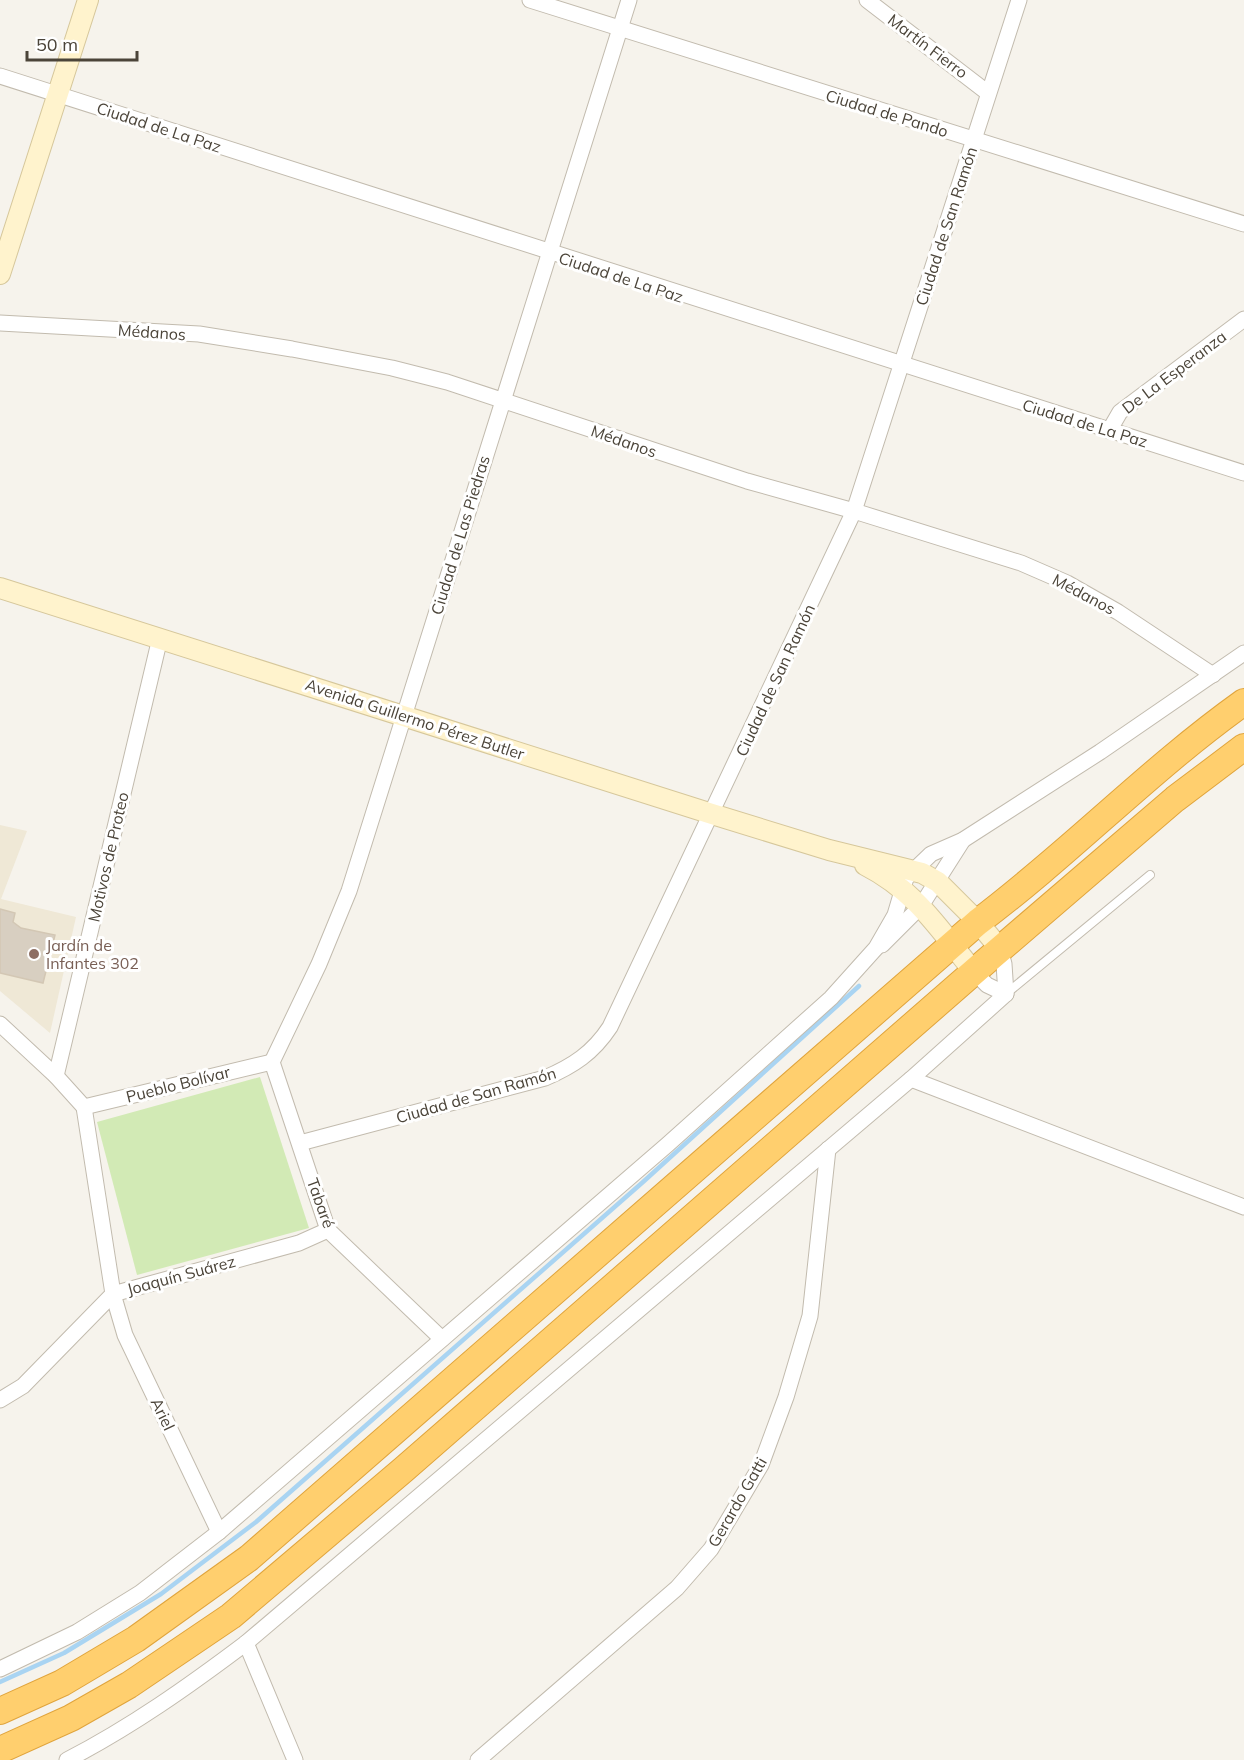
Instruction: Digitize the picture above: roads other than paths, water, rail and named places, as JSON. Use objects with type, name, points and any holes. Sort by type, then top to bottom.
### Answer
[{"type":"highway","points":[[0,1711],[62,1683],[136,1639],[249,1558],[978,922],[1008,899],[1153,773],[1244,702]]},
{"type":"highway","points":[[0,1750],[71,1718],[129,1684],[231,1616],[403,1470],[1174,799],[1244,747]]},
{"type":"street","points":[[0,274],[88,0]]},
{"type":"street","name":"Ciudad de Pando","points":[[530,0],[1244,224]]},
{"type":"street","name":"Ciudad de Las Piedras","points":[[272,1062],[319,964],[349,891],[629,0]]},
{"type":"street","name":"Martín Fierro","points":[[867,0],[988,93]]},
{"type":"street","name":"Ciudad de San Ramón","points":[[300,1143],[544,1078],[582,1059],[598,1044],[610,1027],[854,511],[1019,0]]},
{"type":"street","name":"Ciudad de La Paz","points":[[0,76],[551,254],[1244,473]]},
{"type":"street","name":"De La Esperanza","points":[[1109,431],[1120,412],[1244,319]]},
{"type":"street","name":"Médanos","points":[[0,323],[223,338],[392,368],[503,399],[622,442],[735,478],[854,511],[1021,563],[1067,582],[1118,612],[1213,675]]},
{"type":"street","name":"Avenida Guillermo Pérez Butler","points":[[0,588],[829,850]]},
{"type":"street","name":"Motivos de Proteo","points":[[56,1076],[160,638]]},
{"type":"street","points":[[0,1669],[77,1632],[131,1598],[219,1532],[693,1122],[831,998],[876,948],[895,915],[906,878],[931,854],[963,840],[1100,752],[1244,653]]},
{"type":"street","points":[[876,948],[887,942],[921,906],[963,840]]},
{"type":"street","points":[[829,850],[913,870],[938,882],[978,922],[1000,949],[1004,964],[1006,994]]},
{"type":"street","points":[[829,850],[862,863],[904,888],[974,972],[987,985],[1006,994]]},
{"type":"street","points":[[67,1760],[104,1741],[182,1692],[246,1643],[911,1079],[1006,994]]},
{"type":"street","points":[[0,1024],[56,1076],[84,1107]]},
{"type":"street","name":"Pueblo Bolívar","points":[[84,1107],[272,1062]]},
{"type":"street","name":"Tabaré","points":[[272,1062],[328,1230],[442,1339]]},
{"type":"street","points":[[911,1079],[1244,1207]]},
{"type":"street","name":"Ariel","points":[[84,1107],[113,1294],[125,1335],[219,1532]]},
{"type":"street","name":"Gerardo Gatti","points":[[478,1760],[676,1588],[711,1549],[761,1465],[786,1397],[810,1316],[828,1149]]},
{"type":"street","name":"Joaquín Suárez","points":[[0,1400],[23,1386],[113,1294],[299,1243],[328,1230]]},
{"type":"street","points":[[246,1643],[295,1760]]},
{"type":"lane","points":[[1006,994],[1150,875]]},
{"type":"waterway","points":[[0,1682],[64,1653],[161,1594],[256,1522],[643,1182],[859,986]]},
{"type":"place","name":"Jardín de Infantes 302","points":[[34,954]]}]
